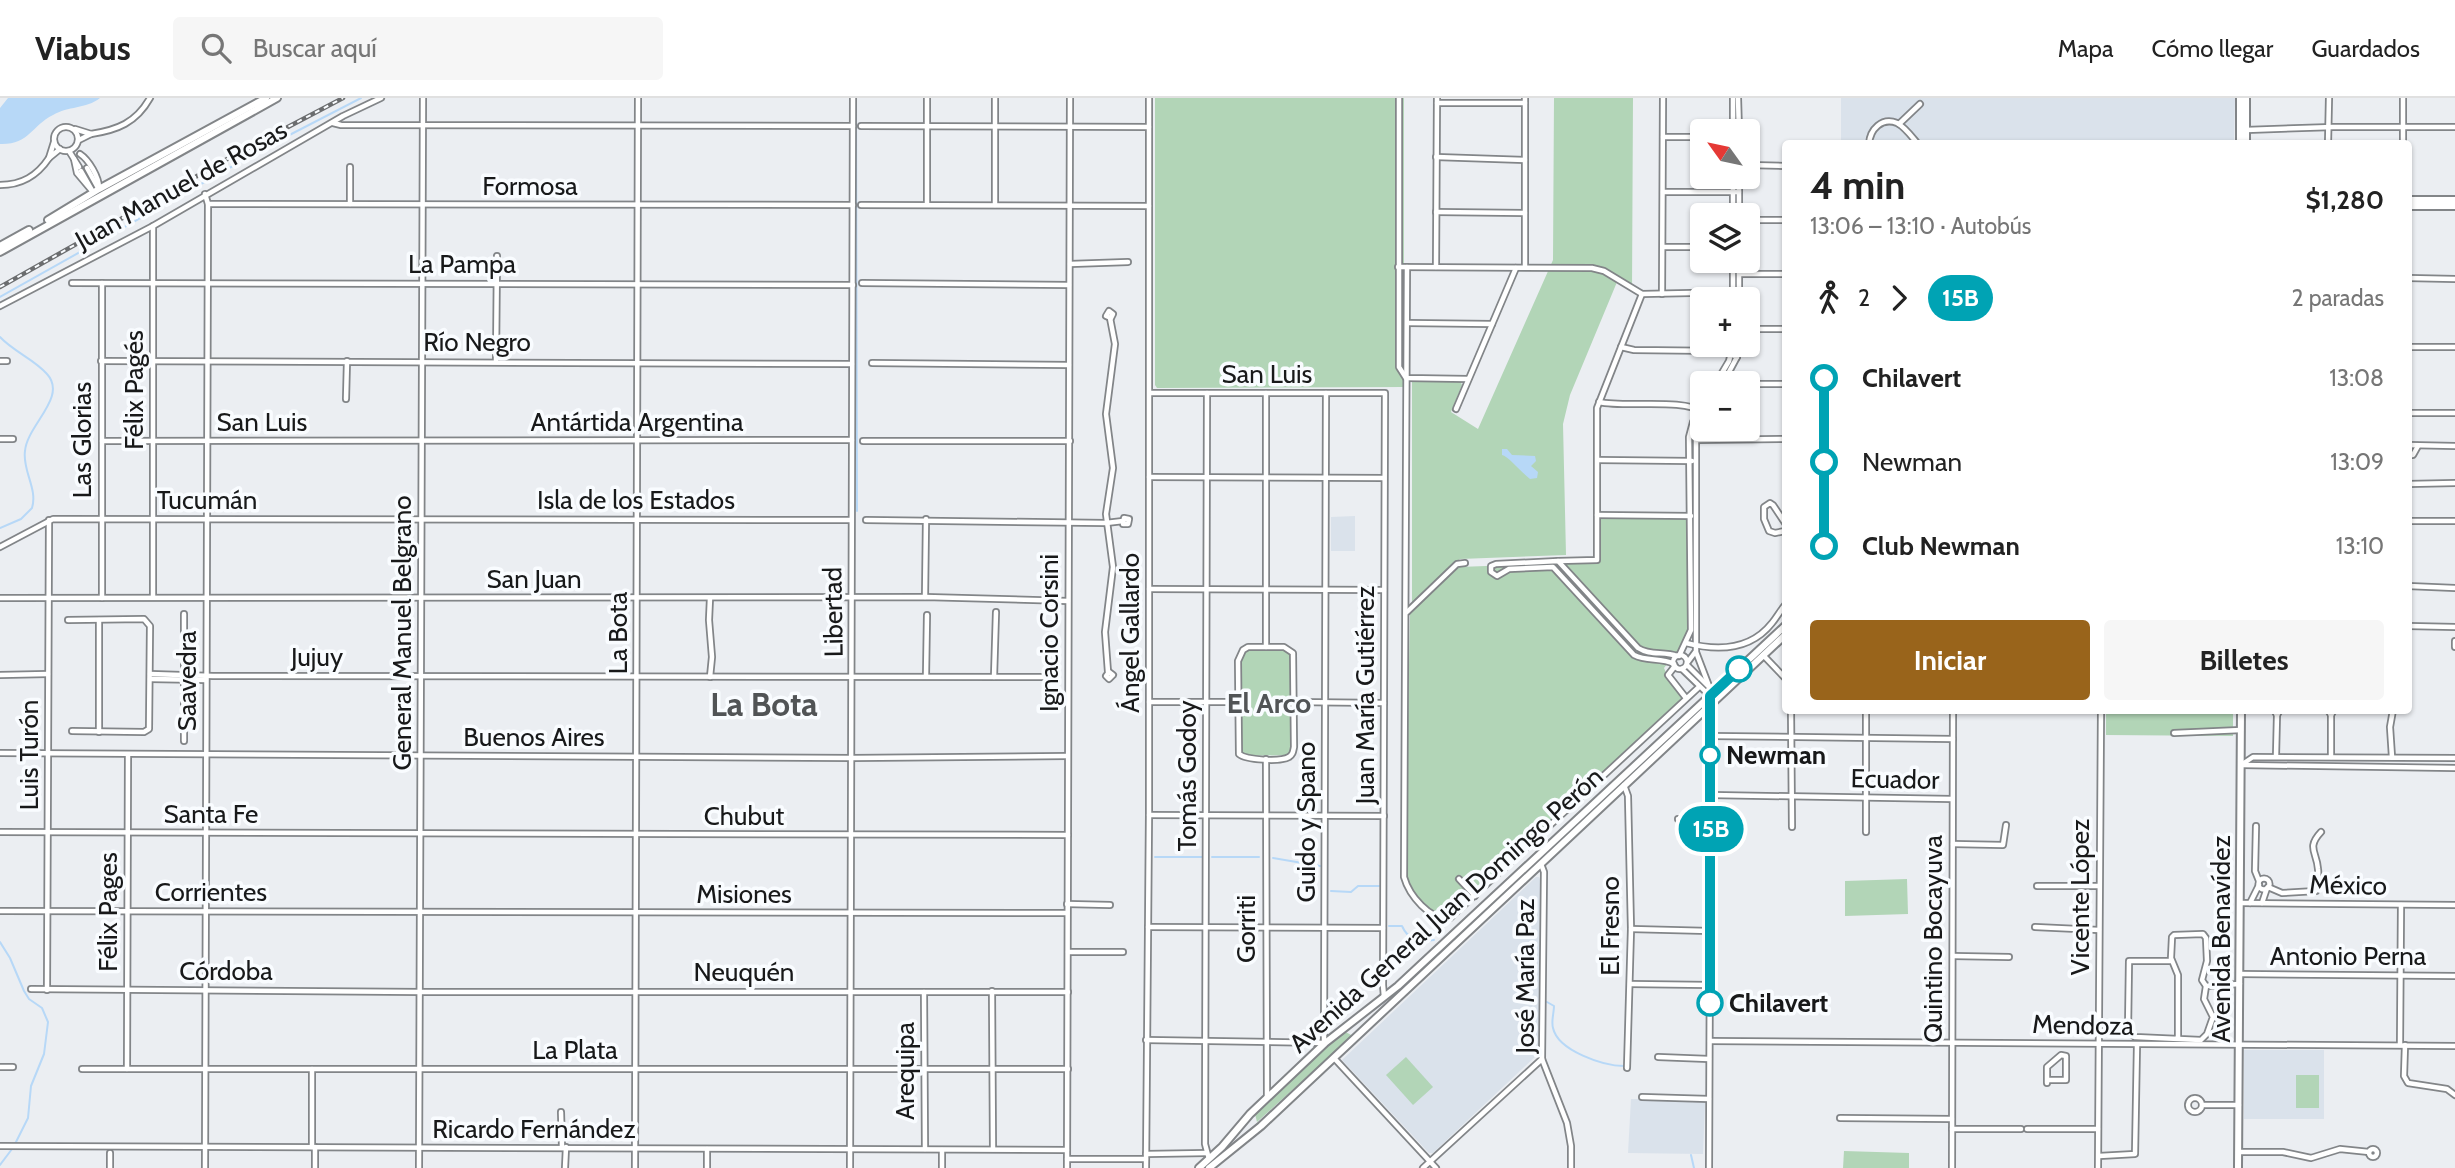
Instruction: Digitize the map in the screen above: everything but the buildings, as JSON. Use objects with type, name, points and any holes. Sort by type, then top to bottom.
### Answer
[{"type":"main road","points":[[0,253],[97,194],[266,98]]},
{"type":"main road","points":[[0,246],[277,98]]},
{"type":"main road","points":[[2240,98],[2240,140]]},
{"type":"main road","points":[[2246,98],[2246,140]]},
{"type":"main road","points":[[2412,200],[2455,200]]},
{"type":"main road","points":[[2412,206],[2455,206]]},
{"type":"main road","name":"Avenida General Juan Domingo Perón","points":[[1199,1168],[1250,1114],[1325,1042],[1385,998],[1782,629]]},
{"type":"main road","name":"Avenida General Juan Domingo Perón","points":[[1209,1168],[1261,1126],[1541,864],[1624,785],[1710,696],[1782,638]]},
{"type":"main road","name":"Avenida Benavídez","points":[[2238,1168],[2241,714]]},
{"type":"main road","points":[[1343,1028],[1353,1031],[1353,1039]]},
{"type":"main road","points":[[1250,1114],[1251,1124],[1261,1126]]},
{"type":"street","points":[[49,158],[55,134],[61,128],[90,134],[110,131],[128,124],[138,116],[150,98]]},
{"type":"street","name":"Juan Manuel de Rosas","points":[[0,306],[153,226],[205,194],[381,98]]},
{"type":"street","name":"General Manuel Belgrano","points":[[419,1168],[423,98]]},
{"type":"street","name":"La Bota","points":[[635,1168],[638,98]]},
{"type":"street","name":"Libertad","points":[[850,1168],[853,98]]},
{"type":"street","points":[[927,98],[927,204]]},
{"type":"street","points":[[995,98],[995,205]]},
{"type":"street","name":"Ignacio Corsini","points":[[1067,1168],[1070,98]]},
{"type":"street","name":"Ángel Gallardo","points":[[1146,1168],[1149,98]]},
{"type":"street","points":[[1399,98],[1399,367],[1407,378]]},
{"type":"street","points":[[1662,293],[1663,98]]},
{"type":"street","points":[[1736,98],[1736,119]]},
{"type":"street","points":[[2328,140],[2329,98]]},
{"type":"street","points":[[2403,98],[2403,140]]},
{"type":"street","points":[[1436,267],[1437,100],[1525,101],[1525,267]]},
{"type":"street","points":[[1899,124],[1920,104]]},
{"type":"street","points":[[1870,140],[1872,131],[1877,126],[1889,121],[1899,124],[1914,140]]},
{"type":"street","points":[[333,123],[853,126]]},
{"type":"street","points":[[861,126],[1149,127]]},
{"type":"street","points":[[2246,130],[2455,127]]},
{"type":"street","points":[[73,129],[78,134],[83,167],[97,194]]},
{"type":"street","points":[[69,151],[90,134]]},
{"type":"street","points":[[1663,137],[1690,137]]},
{"type":"street","points":[[54,141],[60,149],[69,151],[83,167]]},
{"type":"street","points":[[0,185],[16,184],[30,178],[60,149]]},
{"type":"street","points":[[80,153],[88,160],[88,177],[97,194]]},
{"type":"street","points":[[1437,157],[1525,160]]},
{"type":"street","points":[[74,159],[75,169],[88,177]]},
{"type":"street","points":[[1760,165],[1782,166]]},
{"type":"street","points":[[350,167],[350,204]]},
{"type":"street","points":[[1663,192],[1736,192]]},
{"type":"street","points":[[1735,203],[1736,192]]},
{"type":"street","points":[[1736,192],[1737,203]]},
{"type":"street","name":"Saavedra","points":[[205,194],[208,204],[205,1168]]},
{"type":"street","name":"Formosa","points":[[208,204],[853,205]]},
{"type":"street","points":[[862,205],[1149,206]]},
{"type":"street","points":[[1436,212],[1525,213]]},
{"type":"street","points":[[1760,220],[1782,220]]},
{"type":"street","name":"Félix Pagés","points":[[153,226],[153,597]]},
{"type":"street","points":[[1663,247],[1690,247]]},
{"type":"street","points":[[496,361],[497,256]]},
{"type":"street","points":[[1070,264],[1128,262]]},
{"type":"street","points":[[1398,267],[1599,269],[1642,294],[1690,293]]},
{"type":"street","points":[[1407,268],[1404,877],[1413,898],[1444,919],[1450,918],[1699,687]]},
{"type":"street","points":[[1456,409],[1517,268]]},
{"type":"street","points":[[1737,287],[1739,274],[1782,274]]},
{"type":"street","points":[[2412,278],[2455,279]]},
{"type":"street","name":"La Pampa","points":[[72,283],[852,285]]},
{"type":"street","name":"Las Glorias","points":[[102,283],[102,598]]},
{"type":"street","points":[[862,283],[1069,285]]},
{"type":"street","points":[[1642,294],[1598,402],[1597,560],[1496,564],[1491,566],[1490,571],[1500,576],[1509,569],[1553,567],[1634,655],[1668,660],[1682,669],[1710,696]]},
{"type":"street","points":[[1108,673],[1105,632],[1113,573],[1106,523],[1113,468],[1105,422],[1115,344],[1110,318]]},
{"type":"street","points":[[1408,323],[1492,324]]},
{"type":"street","points":[[1760,329],[1782,329]]},
{"type":"street","points":[[2412,348],[2455,347]]},
{"type":"street","points":[[1621,348],[1690,351]]},
{"type":"street","points":[[0,360],[7,360]]},
{"type":"street","name":"Río Negro","points":[[101,361],[852,364]]},
{"type":"street","points":[[346,399],[347,361]]},
{"type":"street","points":[[872,363],[1069,365]]},
{"type":"street","points":[[1407,378],[1468,379]]},
{"type":"street","points":[[1760,384],[1782,384]]},
{"type":"street","name":"San Luis","points":[[1150,393],[1385,393]]},
{"type":"street","name":"Tomás Godoy","points":[[1207,393],[1205,1144],[1208,1156]]},
{"type":"street","points":[[1266,393],[1266,647]]},
{"type":"street","name":"Guido y Spano","points":[[1325,1042],[1326,393]]},
{"type":"street","name":"Juan María Gutiérrez","points":[[1385,393],[1382,985],[1385,998]]},
{"type":"street","points":[[1598,402],[1690,406]]},
{"type":"street","points":[[2412,413],[2455,413]]},
{"type":"street","points":[[0,439],[13,439]]},
{"type":"street","points":[[1760,439],[1782,439]]},
{"type":"street","name":"Antártida Argentina","points":[[422,441],[852,440]]},
{"type":"street","name":"San Luis","points":[[102,441],[422,441]]},
{"type":"street","points":[[863,441],[1070,441]]},
{"type":"street","points":[[1686,699],[1668,676],[1691,630],[1691,441]]},
{"type":"street","points":[[1693,461],[1696,441]]},
{"type":"street","points":[[2412,445],[2455,446]]},
{"type":"street","points":[[2412,455],[2418,446]]},
{"type":"street","points":[[1598,460],[1693,461]]},
{"type":"street","points":[[1149,477],[1384,478]]},
{"type":"street","points":[[2412,484],[2455,484]]},
{"type":"street","points":[[1782,518],[1770,503],[1764,507],[1764,519],[1769,531],[1782,532]]},
{"type":"street","points":[[1598,516],[1693,516]]},
{"type":"street","points":[[1693,516],[1696,649],[1710,696],[1711,736],[1709,1168]]},
{"type":"street","points":[[925,597],[926,519]]},
{"type":"street","name":"Tucumán","points":[[0,547],[49,520],[421,520]]},
{"type":"street","name":"Luis Turón","points":[[47,990],[49,520]]},
{"type":"street","name":"Isla de los Estados","points":[[421,520],[851,520]]},
{"type":"street","points":[[866,520],[1123,521]]},
{"type":"street","points":[[2412,521],[2455,521]]},
{"type":"street","points":[[1558,561],[1643,652],[1685,657],[1710,696]]},
{"type":"street","points":[[1407,613],[1457,565],[1465,563]]},
{"type":"street","points":[[2412,586],[2455,588]]},
{"type":"street","points":[[1149,589],[1384,590]]},
{"type":"street","name":"San Juan","points":[[0,597],[925,597],[1068,601]]},
{"type":"street","points":[[710,598],[710,678]]},
{"type":"street","points":[[1686,643],[1696,649],[1728,648],[1744,644],[1769,626],[1782,609]]},
{"type":"street","points":[[994,677],[996,612]]},
{"type":"street","points":[[184,614],[184,741]]},
{"type":"street","points":[[926,676],[927,615]]},
{"type":"street","points":[[68,620],[144,619],[149,622],[149,729],[144,732],[72,731]]},
{"type":"street","points":[[99,620],[99,732]]},
{"type":"street","points":[[2412,626],[2455,627]]},
{"type":"street","points":[[2455,641],[2455,647]]},
{"type":"street","points":[[1248,647],[1266,647],[1284,648],[1293,653],[1292,753],[1286,758],[1249,759],[1239,754],[1240,654],[1248,647]]},
{"type":"street","points":[[1682,669],[1696,649]]},
{"type":"street","points":[[1763,655],[1782,675]]},
{"type":"street","points":[[0,675],[48,674]]},
{"type":"street","points":[[150,676],[206,677]]},
{"type":"street","name":"Jujuy","points":[[206,677],[1056,677]]},
{"type":"street","points":[[1149,702],[1238,702]]},
{"type":"street","points":[[1294,702],[1384,703]]},
{"type":"street","points":[[1791,714],[1792,827]]},
{"type":"street","points":[[1866,714],[1866,832]]},
{"type":"street","name":"Quintino Bocayuva","points":[[1952,1168],[1953,714]]},
{"type":"street","name":"Vicente López","points":[[2098,1168],[2101,714]]},
{"type":"street","points":[[2276,757],[2277,714]]},
{"type":"street","points":[[2331,714],[2331,757]]},
{"type":"street","points":[[2392,714],[2390,727],[2392,757]]},
{"type":"street","points":[[2174,733],[2241,730]]},
{"type":"street","points":[[1711,736],[1953,739]]},
{"type":"street","name":"Buenos Aires","points":[[0,753],[852,758],[1067,756]]},
{"type":"street","name":"Félix Pages","points":[[127,1069],[128,755]]},
{"type":"street","points":[[2241,765],[2253,757],[2455,758]]},
{"type":"street","name":"Gorriti","points":[[1266,759],[1267,1098]]},
{"type":"street","points":[[2241,765],[2455,768]]},
{"type":"street","name":"El Fresno","points":[[1624,785],[1628,796],[1630,929],[1627,1068]]},
{"type":"street","name":"Ecuador","points":[[1711,795],[1952,799]]},
{"type":"street","points":[[1149,815],[1384,816]]},
{"type":"street","points":[[1678,819],[1711,818]]},
{"type":"street","points":[[1953,844],[2003,845],[2006,825]]},
{"type":"street","points":[[2256,826],[2255,871],[2259,883],[2262,889],[2268,888],[2282,893],[2316,891],[2318,869],[2313,848],[2321,832]]},
{"type":"street","name":"Santa Fe","points":[[0,832],[421,834]]},
{"type":"street","name":"Chubut","points":[[421,834],[1068,835]]},
{"type":"street","name":"José María Paz","points":[[1541,864],[1544,872],[1542,1059],[1567,1123],[1571,1168]]},
{"type":"street","points":[[1459,879],[1475,896]]},
{"type":"street","points":[[2250,903],[2259,883],[2267,879],[2268,888],[2262,903]]},
{"type":"street","points":[[2037,886],[2099,886]]},
{"type":"street","name":"México","points":[[2241,903],[2455,905]]},
{"type":"street","points":[[1067,904],[1110,905]]},
{"type":"street","points":[[2401,905],[2404,1076],[2408,1083],[2447,1089],[2455,1095]]},
{"type":"street","name":"Corrientes","points":[[0,911],[421,912]]},
{"type":"street","name":"Misiones","points":[[421,912],[1067,912]]},
{"type":"street","points":[[1148,927],[1383,928]]},
{"type":"street","points":[[2035,927],[2099,930]]},
{"type":"street","points":[[1630,929],[1710,931]]},
{"type":"street","points":[[2172,961],[2129,961],[2128,1031],[2134,1037],[2201,1040],[2207,1034],[2213,1017],[2204,999],[2206,986],[2202,980],[2207,953],[2205,935],[2173,935],[2172,961],[2178,975],[2178,1038]]},
{"type":"street","points":[[1068,952],[1123,952]]},
{"type":"street","points":[[1952,956],[2009,957]]},
{"type":"street","name":"Antonio Perna","points":[[2240,974],[2455,976]]},
{"type":"street","points":[[1630,984],[1710,985]]},
{"type":"street","points":[[2206,986],[2240,984]]},
{"type":"street","name":"Córdoba","points":[[31,989],[421,992]]},
{"type":"street","points":[[992,991],[993,1149]]},
{"type":"street","name":"Neuquén","points":[[421,992],[1068,992]]},
{"type":"street","name":"Arequipa","points":[[924,992],[925,1149]]},
{"type":"street","points":[[1146,1040],[1325,1042]]},
{"type":"street","name":"Mendoza","points":[[1710,1041],[2455,1046]]},
{"type":"street","points":[[2061,1055],[2067,1058],[2066,1080],[2047,1082],[2048,1068],[2061,1055],[2062,1044]]},
{"type":"street","points":[[2098,1156],[2135,1154],[2137,1045]]},
{"type":"street","points":[[1658,1057],[1709,1059]]},
{"type":"street","points":[[1334,1058],[1436,1168]]},
{"type":"street","points":[[1423,1168],[1542,1059]]},
{"type":"street","points":[[0,1067],[13,1067]]},
{"type":"street","name":"La Plata","points":[[82,1069],[1068,1069]]},
{"type":"street","points":[[312,1069],[315,1168]]},
{"type":"street","points":[[1642,1097],[1709,1099]]},
{"type":"street","points":[[2203,1105],[2239,1105]]},
{"type":"street","points":[[561,1112],[565,1168]]},
{"type":"street","points":[[1840,1118],[1952,1119]]},
{"type":"street","points":[[1952,1129],[2098,1129]]},
{"type":"street","name":"Ricardo Fernández","points":[[0,1146],[1067,1150]]},
{"type":"street","points":[[707,1149],[707,1168]]},
{"type":"street","points":[[2238,1152],[2283,1152],[2305,1157],[2340,1149],[2369,1152]]},
{"type":"street","points":[[942,1150],[942,1168]]},
{"type":"street","points":[[110,1153],[110,1168]]},
{"type":"street","points":[[1067,1159],[1208,1156]]},
{"type":"shaded area","points":[[1841,98],[2235,98],[2234,140],[1841,140]]},
{"type":"shaded area","points":[[1355,516],[1355,551],[1331,551],[1331,517]]},
{"type":"shaded area","points":[[1536,877],[1540,879],[1539,1053],[1433,1153],[1429,1153],[1342,1060]]},
{"type":"shaded area","points":[[2244,1050],[2324,1050],[2324,1119],[2244,1119]]},
{"type":"shaded area","points":[[1631,1099],[1700,1100],[1705,1103],[1703,1154],[1628,1153]]},
{"type":"green space","points":[[1155,98],[1404,98],[1404,387],[1157,388]]},
{"type":"green space","points":[[1554,98],[1633,98],[1632,291],[1617,282],[1570,395],[1563,424],[1566,555],[1460,559],[1412,604],[1412,381],[1460,380],[1462,385],[1451,412],[1478,429],[1553,260]]},
{"type":"green space","points":[[1599,518],[1687,519],[1688,630],[1685,641],[1664,668],[1683,699],[1451,915],[1436,913],[1416,896],[1405,875],[1410,613],[1459,567],[1599,562]]},
{"type":"green space","points":[[1248,650],[1284,650],[1291,655],[1292,745],[1286,755],[1246,756],[1240,750],[1240,662]]},
{"type":"green space","points":[[2106,714],[2233,714],[2233,736],[2106,735]]},
{"type":"green space","points":[[1907,879],[1908,914],[1845,916],[1845,881]]},
{"type":"green space","points":[[1344,1031],[1351,1037],[1257,1122],[1255,1114]]},
{"type":"green space","points":[[1406,1057],[1433,1087],[1413,1105],[1386,1075]]},
{"type":"green space","points":[[2296,1075],[2319,1075],[2319,1108],[2296,1108]]},
{"type":"green space","points":[[1844,1151],[1909,1153],[1909,1168],[1843,1168]]},
{"type":"water","points":[[8,98],[100,98],[53,115],[24,138],[0,144],[0,108]]},
{"type":"water","points":[[1502,449],[1507,449],[1512,455],[1535,456],[1536,461],[1531,466],[1538,472],[1537,478],[1530,479],[1502,455]]},
{"type":"waterway","points":[[0,297],[272,144],[361,98]]},
{"type":"waterway","points":[[856,98],[857,511]]},
{"type":"waterway","points":[[0,337],[47,374],[53,392],[27,441],[25,451],[33,494],[32,508],[21,519],[0,528]]},
{"type":"waterway","points":[[1155,857],[1202,857]]},
{"type":"waterway","points":[[1212,857],[1259,857]]},
{"type":"waterway","points":[[1273,858],[1320,866]]},
{"type":"waterway","points":[[1331,891],[1351,892],[1358,886],[1379,886]]},
{"type":"waterway","points":[[1389,926],[1402,926],[1407,934],[1415,939],[1434,940]]},
{"type":"waterway","points":[[0,942],[24,991],[29,999],[42,1008],[48,1022],[44,1054],[31,1086],[28,1118],[15,1144]]},
{"type":"waterway","points":[[1547,1002],[1554,1006],[1553,1028],[1563,1044],[1594,1060],[1624,1066]]},
{"type":"waterway","points":[[0,1165],[12,1149]]},
{"type":"waterway","points":[[1691,1155],[1694,1168]]},
{"type":"railway","points":[[0,287],[229,158],[343,98]]},
{"type":"bus line","name":"15B","points":[[1710,1003],[1710,696],[1739,669]]},
{"type":"place","name":"Newman","points":[[1710,755]]},
{"type":"place","name":"Chilavert","points":[[1710,1003]]},
{"type":"district","name":"El Arco","points":[[1269,703]]},
{"type":"district","name":"La Bota","points":[[764,704]]}]
